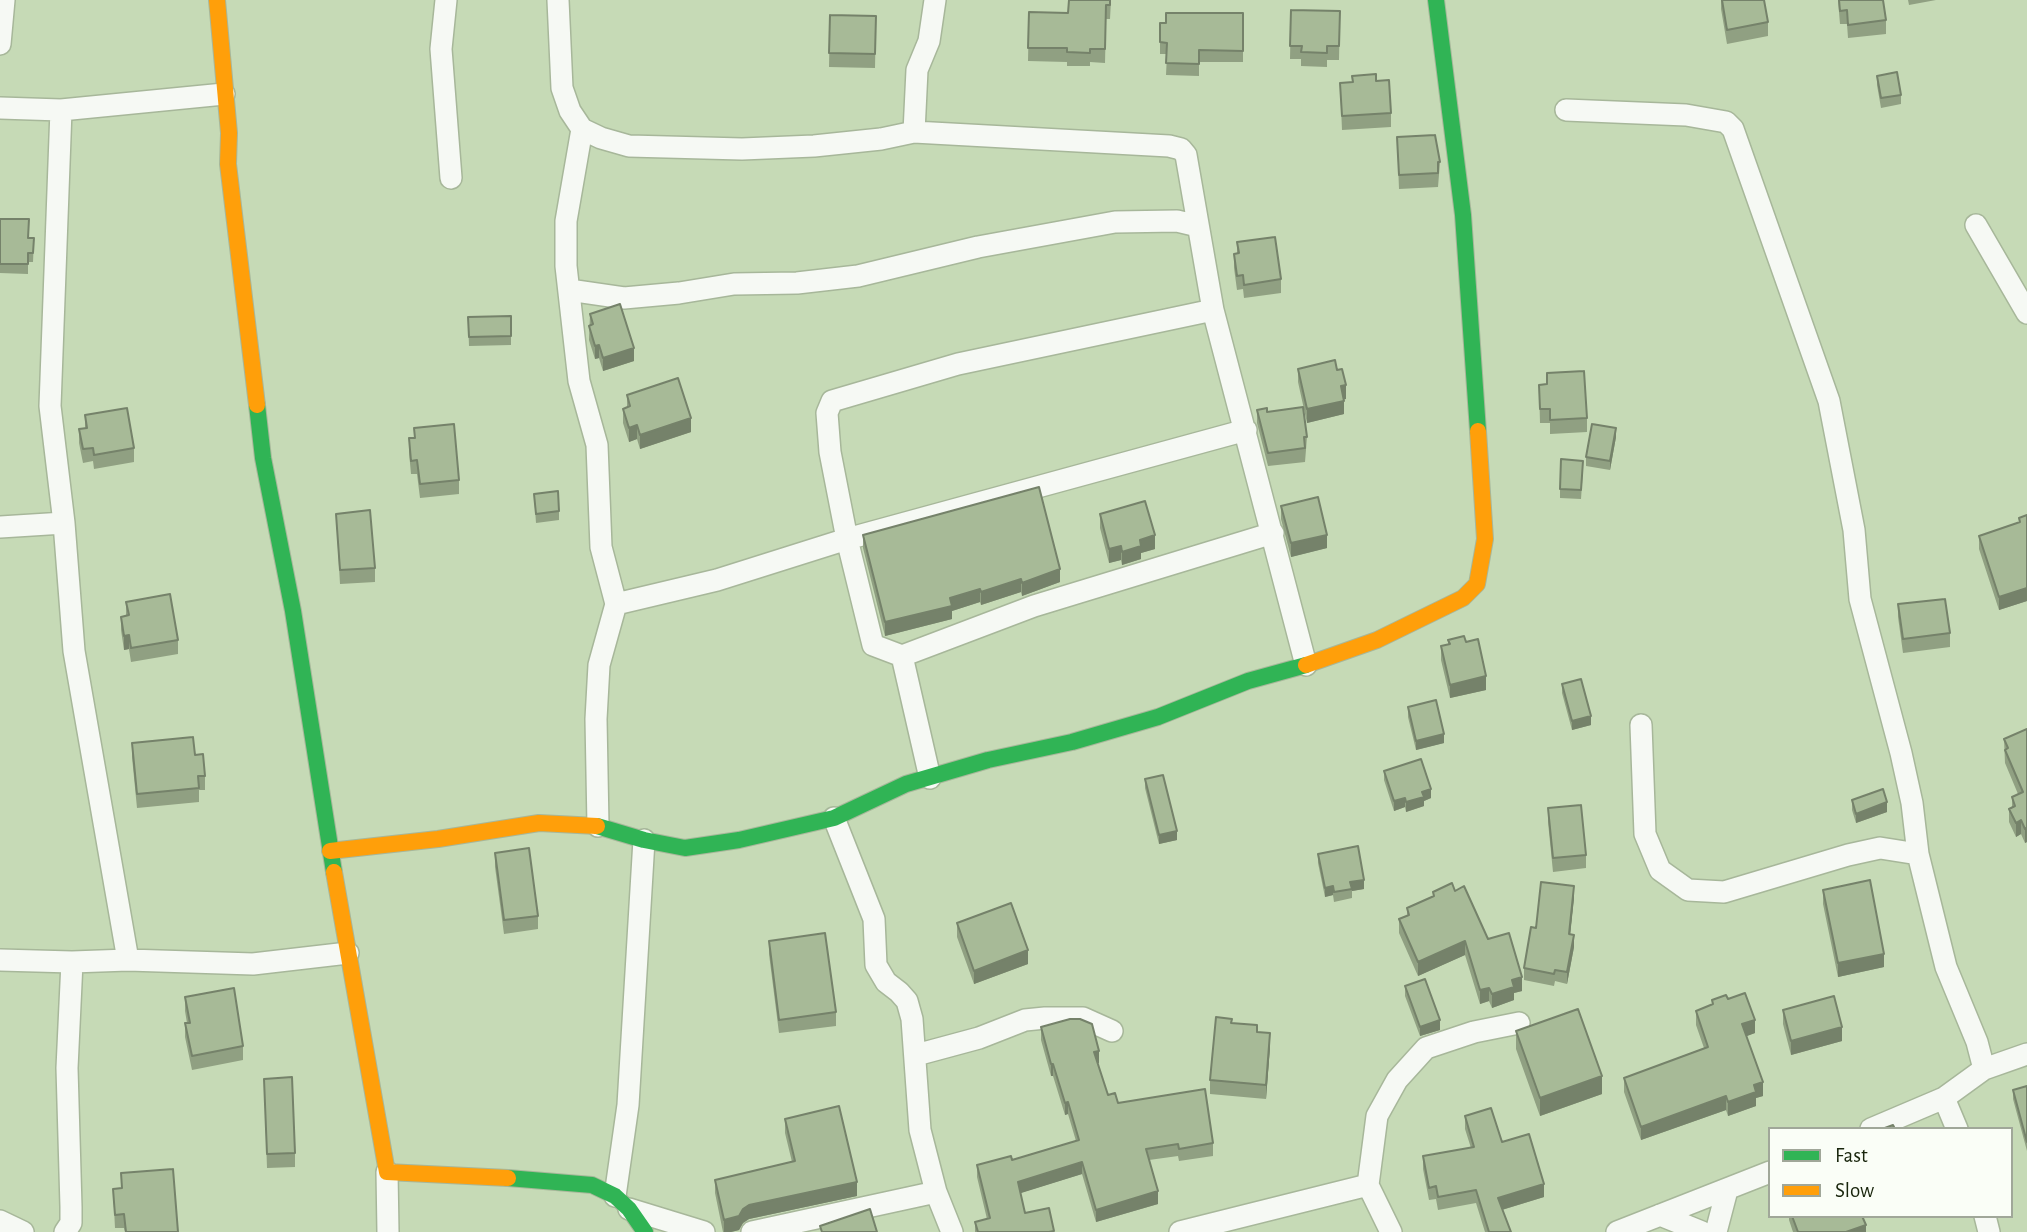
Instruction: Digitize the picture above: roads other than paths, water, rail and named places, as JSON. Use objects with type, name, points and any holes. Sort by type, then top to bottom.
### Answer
[{"type":"street","points":[[0,44],[4,0]]},
{"type":"street","points":[[217,0],[229,133],[228,164],[263,458],[293,611],[318,786],[387,1172],[388,1232]]},
{"type":"street","points":[[446,0],[441,50],[451,178]]},
{"type":"street","points":[[558,0],[562,88],[570,111],[582,129],[629,146],[742,149],[814,146],[881,139],[914,132],[1181,149],[1186,155],[1213,310],[1307,664]]},
{"type":"street","points":[[914,132],[917,70],[929,41],[935,0]]},
{"type":"street","points":[[330,851],[438,839],[539,823],[598,826],[644,840],[685,848],[707,846],[834,818],[906,784],[988,760],[1072,742],[1158,717],[1248,681],[1377,640],[1463,598],[1477,584],[1485,539],[1464,228],[1436,0]]},
{"type":"street","points":[[0,108],[61,110],[224,94]]},
{"type":"street","points":[[61,110],[50,406],[64,523],[74,651],[128,960]]},
{"type":"street","points":[[1566,110],[1686,115],[1726,122],[1733,129],[1829,401],[1854,530],[1860,599],[1904,765],[1918,854],[1946,967],[1977,1042],[1984,1069]]},
{"type":"street","points":[[582,129],[566,221],[569,290],[579,381],[597,445],[601,547],[616,604],[598,665],[598,826]]},
{"type":"street","points":[[569,290],[624,298],[734,284],[797,283],[858,276],[978,247],[1115,222],[1177,221],[1198,226]]},
{"type":"street","points":[[1976,225],[2027,313]]},
{"type":"street","points":[[1213,310],[958,364],[832,401],[827,413],[830,452],[847,539],[873,645],[902,656],[1034,606],[1273,533]]},
{"type":"street","points":[[616,604],[717,580],[847,539],[1246,430]]},
{"type":"street","points":[[0,527],[64,523]]},
{"type":"street","points":[[902,656],[930,778]]},
{"type":"street","points":[[1641,725],[1645,834],[1660,870],[1688,890],[1724,892],[1880,848],[1918,854]]},
{"type":"street","points":[[834,818],[874,919],[876,965],[879,974],[907,1001],[912,1020],[920,1130],[936,1192],[952,1232]]},
{"type":"street","points":[[644,840],[622,1203],[645,1232]]},
{"type":"street","points":[[0,960],[253,964],[348,953]]},
{"type":"street","points":[[65,1232],[71,1223],[66,1068],[72,962]]},
{"type":"street","points":[[915,1055],[979,1038],[1025,1020],[1083,1018],[1112,1031]]},
{"type":"street","points":[[1391,1232],[1368,1185],[1377,1116],[1397,1080],[1426,1048],[1474,1032],[1519,1023]]},
{"type":"street","points":[[1876,1127],[1944,1098],[1984,1069],[2027,1054]]},
{"type":"street","points":[[1944,1098],[1956,1127]]},
{"type":"street","points":[[387,1172],[592,1185],[622,1203],[704,1232]]},
{"type":"street","points":[[1617,1232],[1768,1173]]},
{"type":"street","points":[[1180,1232],[1368,1185]]},
{"type":"street","points":[[1716,1232],[1727,1190]]},
{"type":"street","points":[[752,1232],[936,1192]]},
{"type":"street","points":[[1660,1215],[1702,1232]]},
{"type":"street","points":[[0,1221],[23,1232]]}]
